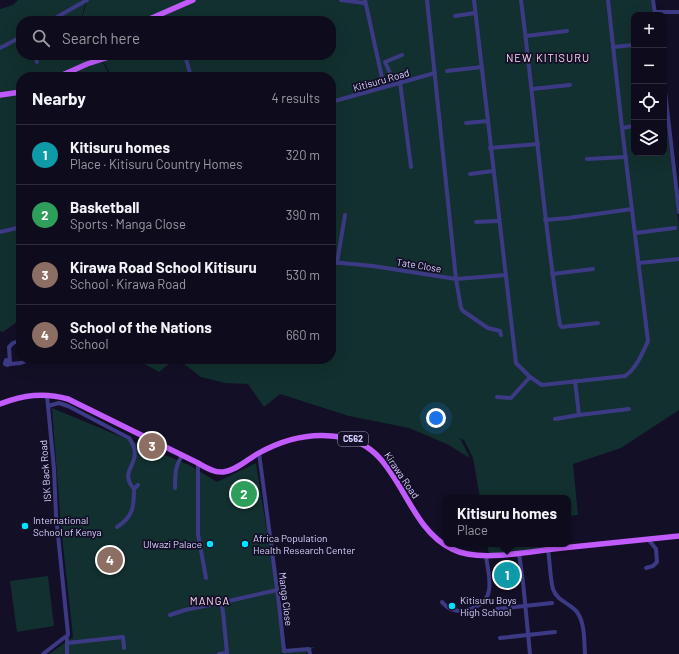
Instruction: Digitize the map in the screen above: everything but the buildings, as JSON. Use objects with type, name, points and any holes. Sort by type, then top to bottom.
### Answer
[{"type":"main road","points":[[156,16],[193,0]]},
{"type":"main road","points":[[69,72],[99,60]]},
{"type":"main road","points":[[0,95],[16,93]]},
{"type":"main road","name":"Kirawa Road","points":[[0,404],[23,396],[47,395],[68,399],[215,471],[226,472],[259,453],[290,440],[309,435],[341,437],[362,442],[369,447],[385,464],[416,514],[434,538],[443,544]]},
{"type":"main road","name":"Kirawa Road","points":[[449,547],[470,555],[486,556],[679,536]]},
{"type":"street","points":[[59,16],[87,0]]},
{"type":"street","points":[[341,0],[365,1],[384,87]]},
{"type":"street","points":[[427,0],[456,279],[463,311],[488,328],[500,331],[501,335]]},
{"type":"street","points":[[474,0],[498,221],[516,363],[530,377],[542,385],[625,376],[629,374],[640,358],[648,341],[608,0]]},
{"type":"street","points":[[521,0],[532,89],[545,220],[561,327],[598,323]]},
{"type":"street","points":[[653,0],[655,12]]},
{"type":"street","points":[[667,13],[679,12]]},
{"type":"street","points":[[455,16],[475,13]]},
{"type":"street","points":[[526,36],[567,31]]},
{"type":"street","points":[[0,48],[16,40]]},
{"type":"street","points":[[613,47],[631,45]]},
{"type":"street","points":[[402,56],[385,62],[397,83],[411,167]]},
{"type":"street","points":[[187,60],[190,72]]},
{"type":"street","points":[[446,71],[482,67]]},
{"type":"street","name":"Kitisuru Road","points":[[336,101],[435,73]]},
{"type":"street","points":[[532,89],[570,85]]},
{"type":"street","points":[[667,110],[679,212]]},
{"type":"street","points":[[466,123],[488,121]]},
{"type":"street","points":[[622,128],[631,126]]},
{"type":"street","points":[[490,148],[538,144]]},
{"type":"street","points":[[587,160],[626,157]]},
{"type":"street","points":[[470,174],[493,171]]},
{"type":"street","points":[[545,220],[632,209]]},
{"type":"street","points":[[337,263],[345,215]]},
{"type":"street","points":[[476,222],[498,221]]},
{"type":"street","points":[[0,232],[16,228]]},
{"type":"street","points":[[635,234],[675,228]]},
{"type":"street","points":[[639,263],[679,259]]},
{"type":"street","name":"Tate Close","points":[[337,263],[373,266],[456,279],[506,275]]},
{"type":"street","points":[[552,274],[593,269]]},
{"type":"street","points":[[8,363],[9,348],[16,342]]},
{"type":"street","points":[[0,366],[8,363],[16,363]]},
{"type":"street","points":[[497,397],[511,398],[530,377]]},
{"type":"street","points":[[575,381],[579,415]]},
{"type":"street","name":"ISK Back Road","points":[[47,395],[54,468],[56,516],[68,627],[65,638],[67,654]]},
{"type":"street","points":[[48,406],[58,403],[68,406],[129,438],[134,444],[136,451],[135,460],[129,470],[128,478],[134,489],[134,507],[123,524],[117,527]]},
{"type":"street","points":[[555,419],[629,410]]},
{"type":"street","name":"Manga Close","points":[[259,453],[284,651],[309,649],[310,654]]},
{"type":"street","points":[[175,488],[177,468],[183,455]]},
{"type":"street","points":[[198,463],[198,534],[206,578]]},
{"type":"street","points":[[134,489],[138,485]]},
{"type":"street","points":[[646,568],[653,566],[657,562],[656,549],[648,539]]},
{"type":"street","points":[[548,550],[553,590],[557,598],[576,610],[579,616],[585,654]]},
{"type":"street","points":[[519,553],[526,606],[530,654]]},
{"type":"street","points":[[442,602],[450,609],[459,610],[469,610],[480,605],[489,591],[486,556]]},
{"type":"street","points":[[170,615],[185,610],[277,590]]},
{"type":"street","points":[[219,654],[227,653],[222,606],[224,602]]},
{"type":"street","points":[[497,609],[552,603]]},
{"type":"street","points":[[500,638],[555,632]]},
{"type":"street","points":[[43,654],[65,638],[123,637],[124,648]]},
{"type":"green space","points":[[18,0],[86,0],[82,16],[16,16],[16,60],[97,60],[104,64],[108,72],[16,72],[16,323],[3,332],[0,331],[0,9],[13,5]]},
{"type":"green space","points":[[87,0],[651,0],[653,12],[631,12],[631,156],[667,156],[667,129],[679,227],[679,410],[621,448],[573,464],[578,515],[571,516],[571,495],[479,495],[473,458],[464,440],[458,438],[461,440],[470,458],[447,444],[409,428],[349,416],[280,394],[264,407],[248,384],[225,383],[201,377],[184,364],[336,364],[336,72],[109,72],[105,64],[98,60],[336,60],[336,16],[83,16]]},
{"type":"green space","points":[[145,364],[169,364],[159,372]]},
{"type":"green space","points":[[52,408],[189,465],[217,482],[256,463],[286,649],[315,647],[305,654],[49,654],[73,637],[61,527]]},
{"type":"green space","points":[[488,547],[552,547],[489,554]]},
{"type":"green space","points":[[48,576],[54,626],[17,632],[10,581]]},
{"type":"place","name":"Kirawa Road School Kitisuru","points":[[152,446]]},
{"type":"place","name":"Basketball","points":[[244,494]]},
{"type":"place","name":"International School of Kenya","points":[[25,526]]},
{"type":"place","name":"Ulwazi Palace","points":[[210,544]]},
{"type":"place","name":"Africa Population Health Research Center","points":[[245,544]]},
{"type":"place","name":"School of the Nations","points":[[110,560]]},
{"type":"place","name":"Kitisuru homes","points":[[507,575]]},
{"type":"place","name":"Kitisuru Boys High School","points":[[452,606]]},
{"type":"district","name":"NEW KITISURU","points":[[548,58]]},
{"type":"district","name":"MANGA","points":[[210,601]]}]
